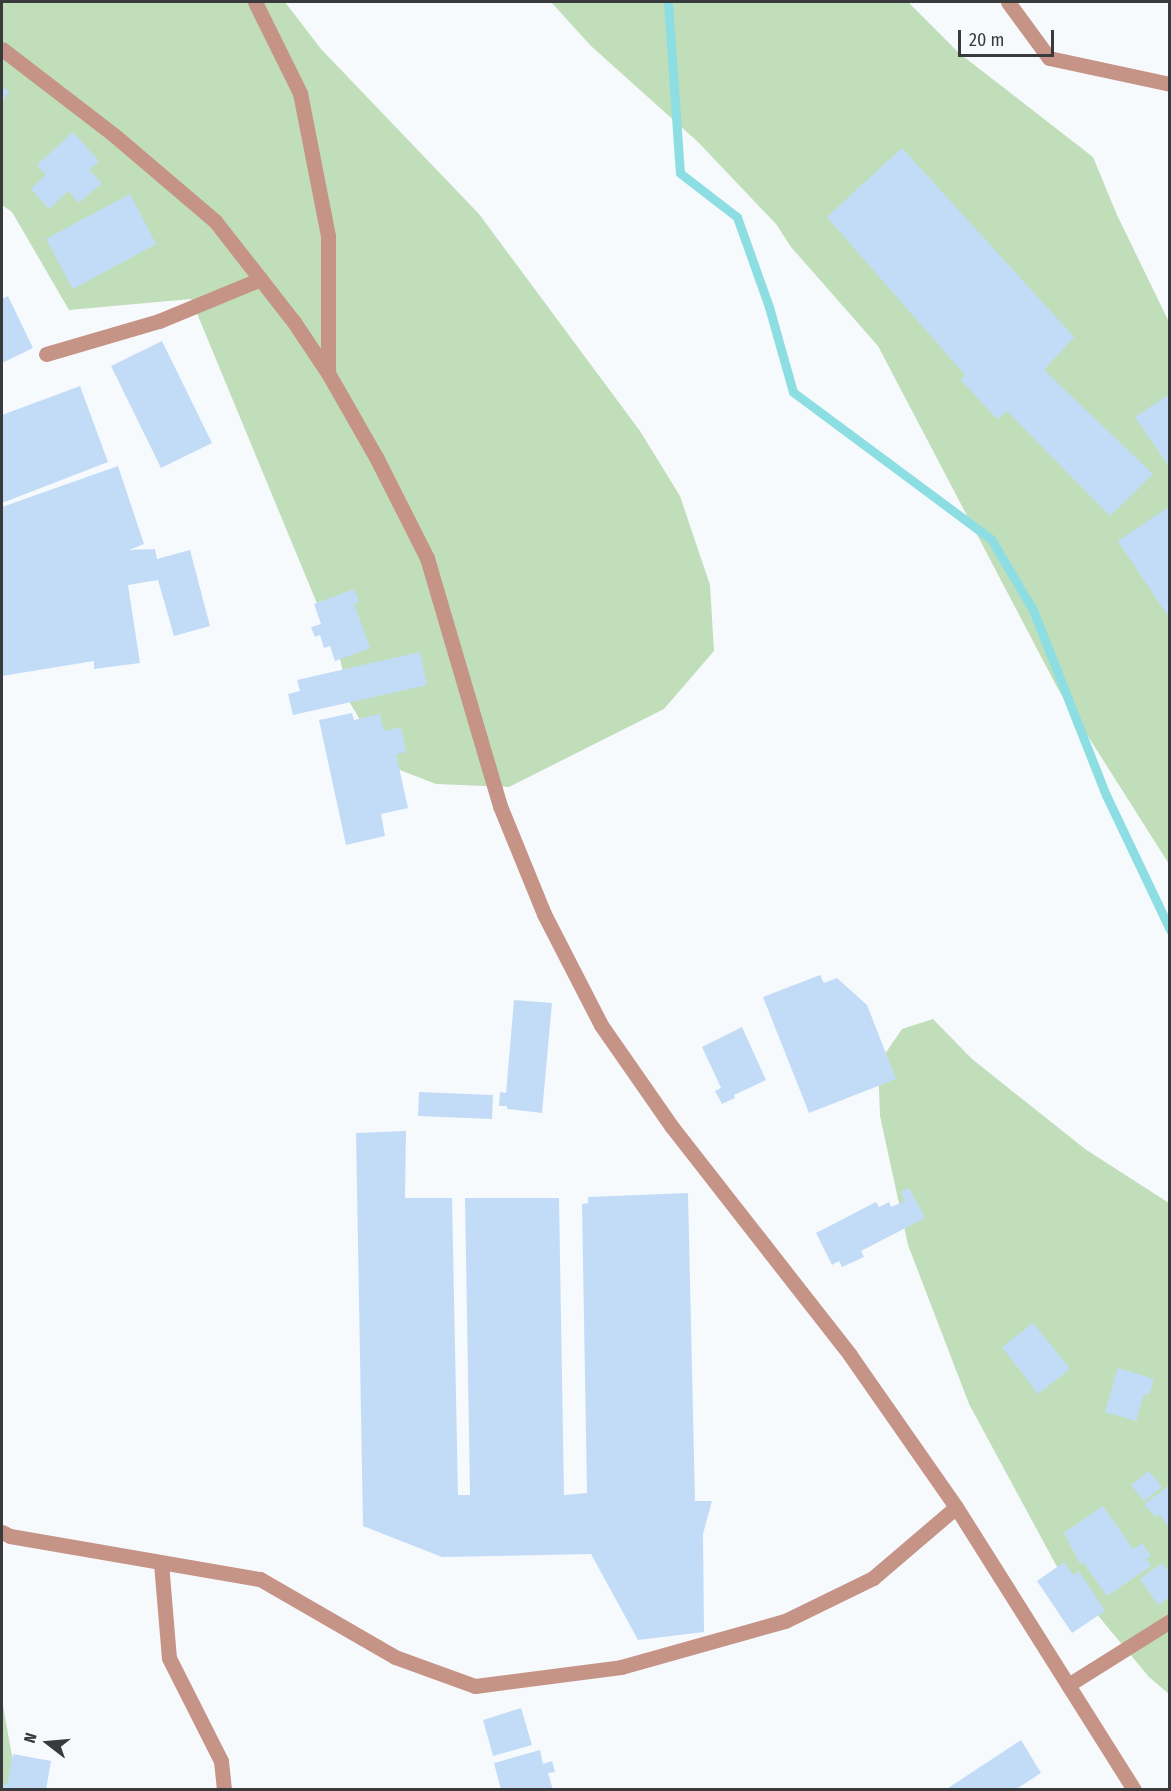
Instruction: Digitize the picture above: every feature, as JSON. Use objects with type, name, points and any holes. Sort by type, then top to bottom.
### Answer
[{"type":"street","points":[[255,2],[300,93],[328,236],[328,373]]},
{"type":"street","points":[[1008,2],[1049,58],[1170,84]]},
{"type":"street","points":[[2,49],[114,135],[215,220],[261,279],[328,373],[376,457],[427,558],[501,806],[544,914],[601,1025],[672,1127],[850,1355],[956,1507],[1134,1790]]},
{"type":"street","points":[[46,354],[159,321],[261,279]]},
{"type":"street","points":[[2,1532],[161,1563],[260,1579],[395,1657],[475,1686],[621,1667],[785,1621],[873,1578],[956,1507]]},
{"type":"street","points":[[161,1563],[169,1658],[221,1761],[224,1790]]},
{"type":"street","points":[[1068,1685],[1170,1621]]},
{"type":"green space","points":[[2,2],[285,2],[321,49],[479,214],[640,431],[680,496],[710,585],[714,651],[664,709],[509,787],[436,784],[387,765],[350,703],[340,659],[191,299],[69,310],[12,212],[2,205]]},
{"type":"green space","points":[[551,2],[908,2],[959,53],[1093,157],[1117,215],[1169,322],[1169,864],[1058,689],[878,346],[791,247],[776,224],[698,142],[591,46]]},
{"type":"green space","points":[[933,1019],[972,1059],[1085,1149],[1169,1203],[1169,1694],[1149,1677],[1056,1565],[969,1404],[908,1245],[880,1116],[878,1064],[902,1029]]},
{"type":"green space","points":[[2,1700],[12,1756],[12,1789],[2,1789]]},
{"type":"building","points":[[2,86],[9,92],[2,102]]},
{"type":"building","points":[[73,132],[99,161],[89,170],[102,183],[79,203],[68,191],[49,209],[31,189],[46,175],[37,165]]},
{"type":"building","points":[[902,148],[1074,337],[1044,370],[1153,474],[1110,516],[1007,411],[997,419],[961,380],[965,375],[827,217]]},
{"type":"building","points":[[130,194],[156,244],[73,289],[46,239]]},
{"type":"building","points":[[8,296],[33,348],[2,363],[2,299]]},
{"type":"building","points":[[162,341],[212,443],[161,468],[111,366]]},
{"type":"building","points":[[80,386],[108,462],[2,503],[2,415]]},
{"type":"building","points":[[1170,394],[1170,468],[1135,417]]},
{"type":"building","points":[[118,466],[144,544],[129,550],[155,549],[157,559],[190,550],[210,626],[174,636],[158,580],[128,585],[140,663],[94,669],[94,661],[2,676],[2,507]]},
{"type":"building","points":[[1170,506],[1170,619],[1118,541]]},
{"type":"building","points":[[354,589],[359,602],[354,604],[370,648],[335,661],[330,646],[324,648],[320,635],[315,637],[311,627],[321,624],[314,604]]},
{"type":"building","points":[[420,652],[427,685],[293,715],[288,694],[300,691],[297,680]]},
{"type":"building","points":[[352,713],[354,720],[380,714],[384,731],[401,727],[406,752],[396,754],[408,808],[381,814],[385,836],[346,845],[319,720]]},
{"type":"building","points":[[820,975],[824,983],[837,978],[867,1005],[896,1079],[809,1113],[763,997]]},
{"type":"building","points":[[514,1000],[552,1003],[542,1113],[499,1106],[500,1092],[506,1093]]},
{"type":"building","points":[[742,1027],[766,1080],[734,1095],[735,1098],[722,1104],[715,1091],[721,1088],[702,1047]]},
{"type":"building","points":[[419,1092],[493,1095],[492,1119],[418,1116]]},
{"type":"building","points":[[406,1131],[405,1198],[452,1198],[458,1495],[470,1495],[465,1198],[559,1198],[564,1495],[587,1493],[582,1204],[588,1203],[588,1197],[688,1193],[695,1501],[712,1501],[703,1534],[704,1632],[638,1640],[591,1554],[442,1557],[363,1526],[356,1133]]},
{"type":"building","points":[[909,1188],[925,1218],[861,1251],[864,1257],[842,1267],[839,1261],[832,1265],[816,1233],[876,1202],[879,1207],[889,1202],[891,1207],[905,1201],[900,1192]]},
{"type":"building","points":[[1033,1323],[1070,1369],[1038,1394],[1002,1347]]},
{"type":"building","points":[[1118,1368],[1154,1379],[1149,1395],[1144,1394],[1136,1421],[1105,1412]]},
{"type":"building","points":[[1149,1471],[1162,1487],[1144,1501],[1131,1485]]},
{"type":"building","points":[[1170,1485],[1170,1529],[1159,1514],[1155,1517],[1144,1504]]},
{"type":"building","points":[[1103,1506],[1133,1549],[1142,1543],[1151,1556],[1146,1559],[1151,1566],[1107,1596],[1083,1562],[1080,1564],[1064,1533]]},
{"type":"building","points":[[1064,1562],[1073,1575],[1079,1571],[1105,1611],[1072,1633],[1037,1581]]},
{"type":"building","points":[[1162,1563],[1170,1574],[1170,1597],[1158,1605],[1140,1579]]},
{"type":"building","points":[[521,1708],[532,1745],[493,1756],[483,1720]]},
{"type":"building","points":[[1021,1740],[1041,1773],[1015,1790],[945,1790]]},
{"type":"building","points":[[540,1750],[543,1764],[552,1761],[555,1772],[548,1773],[553,1790],[501,1790],[494,1763]]},
{"type":"building","points":[[13,1754],[51,1761],[46,1790],[2,1790],[2,1784],[7,1785]]},
{"type":"waterway","points":[[668,2],[680,173],[737,217],[769,307],[793,392],[991,539],[1033,610],[1106,795],[1170,930]]}]
